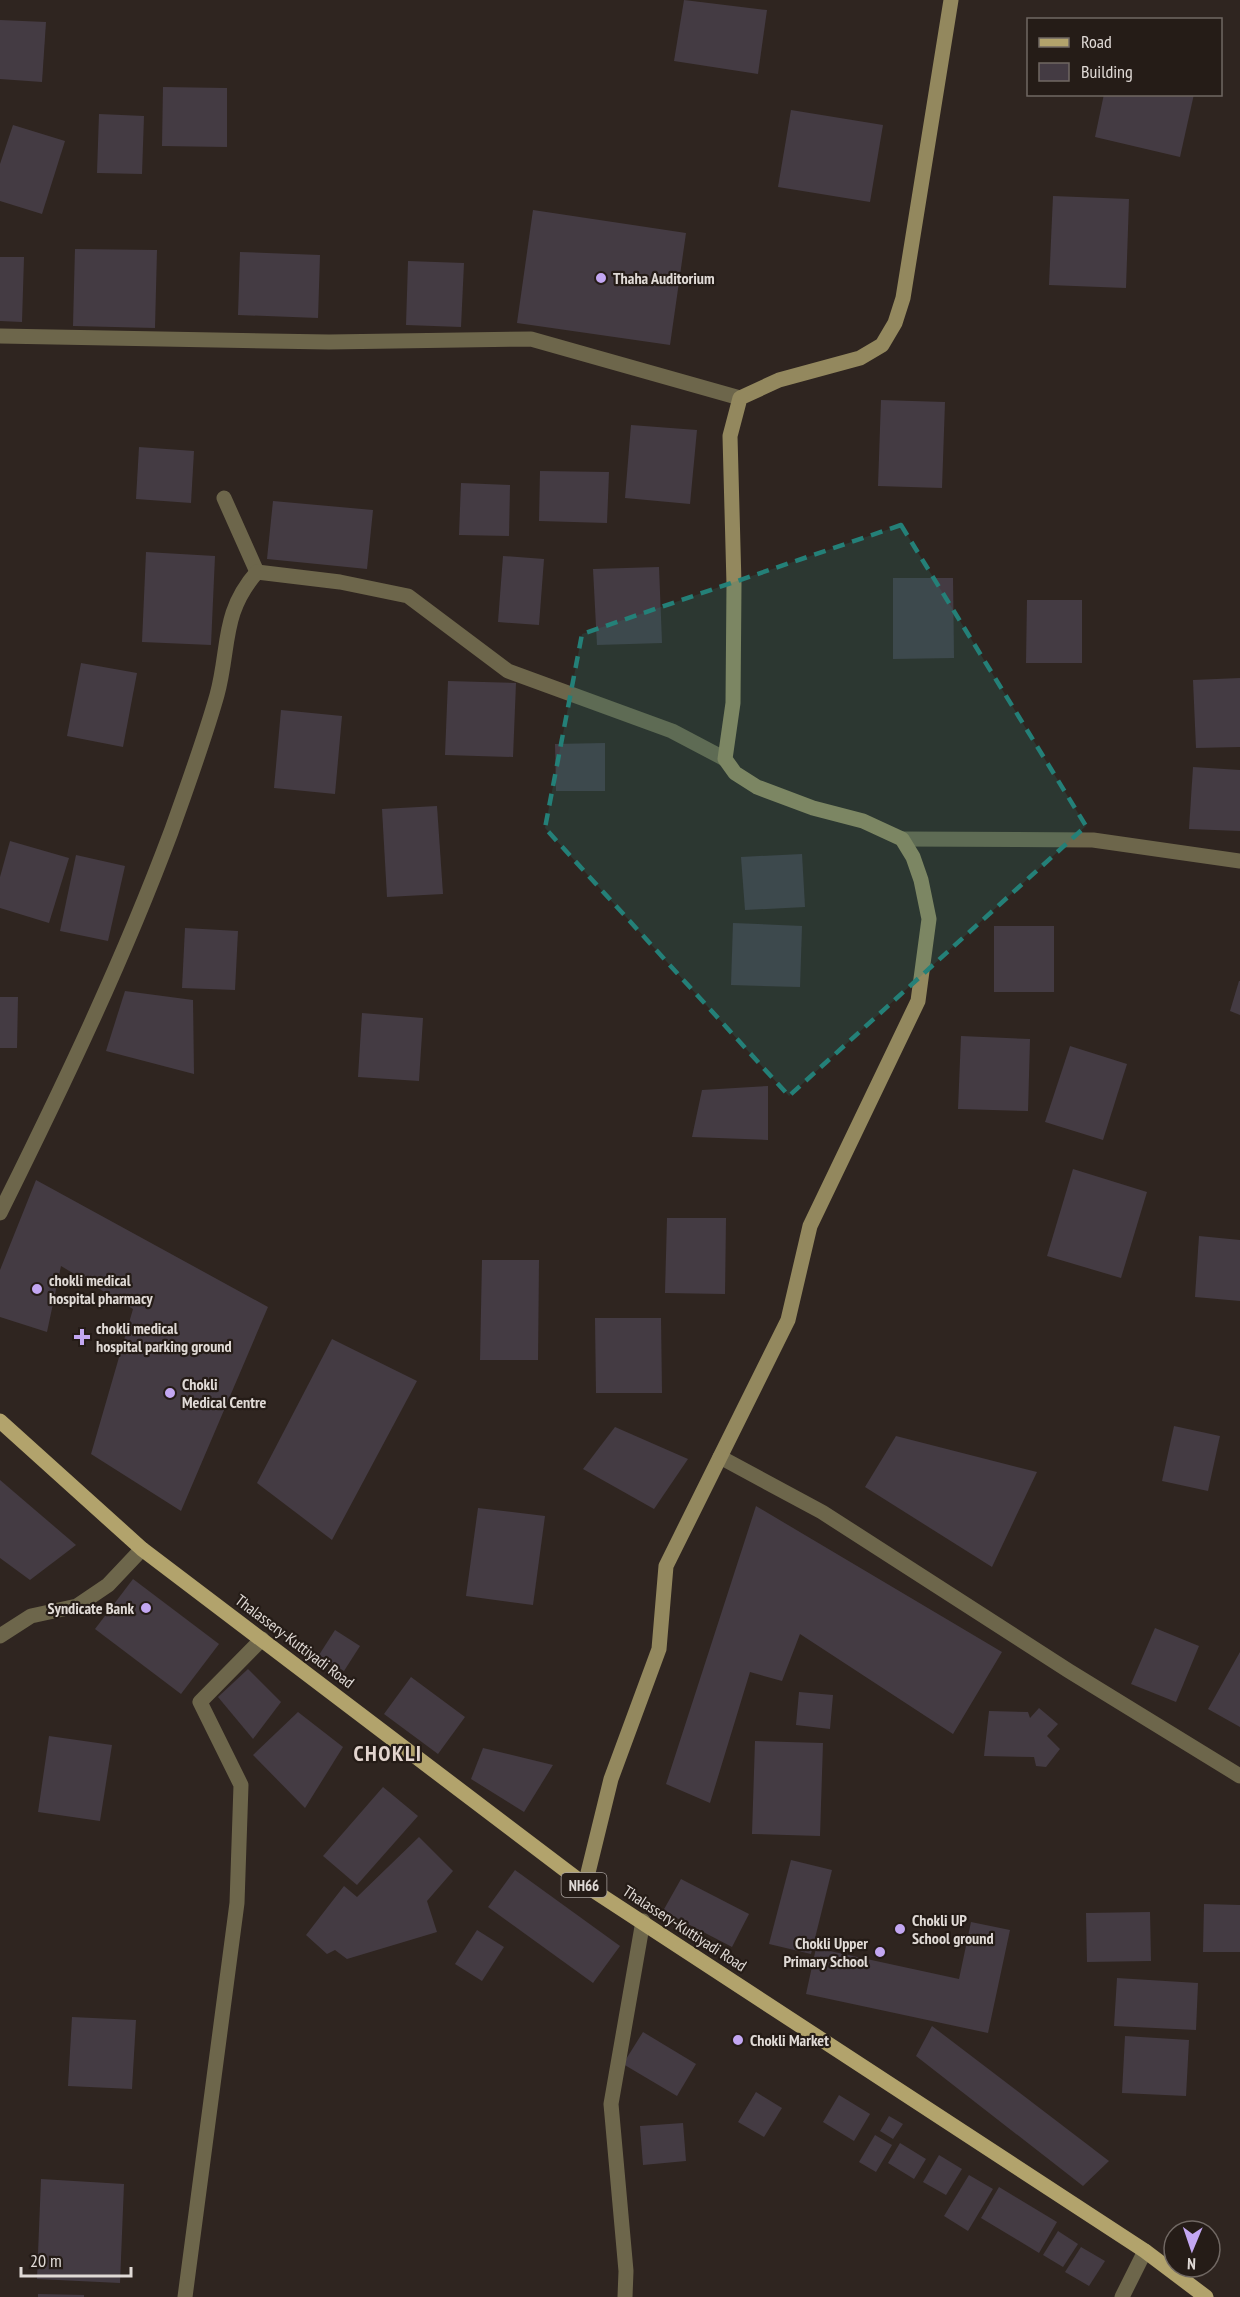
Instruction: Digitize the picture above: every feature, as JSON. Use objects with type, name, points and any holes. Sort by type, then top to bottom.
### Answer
[{"type":"main road","points":[[585,1885],[611,1779],[659,1650],[666,1566],[788,1320],[810,1226],[918,1000],[929,919],[921,880],[913,857],[902,839],[863,821],[813,808],[757,787],[735,773],[725,759],[733,703],[734,584],[730,436],[740,398],[779,380],[860,358],[882,345],[895,323],[903,297],[951,0]]},
{"type":"main road","name":"Thalassery-Kuttiyadi Road","points":[[0,1421],[142,1549],[585,1885],[1145,2252],[1206,2297]]},
{"type":"street","points":[[0,336],[329,342],[531,339],[740,398]]},
{"type":"street","points":[[224,498],[257,572]]},
{"type":"street","points":[[257,572],[340,582],[408,596],[508,671],[672,731],[725,759]]},
{"type":"street","points":[[0,1213],[75,1062],[138,915],[174,823],[212,712],[218,692],[231,615],[241,590],[257,572]]},
{"type":"street","points":[[902,839],[1092,840],[1240,861]]},
{"type":"street","points":[[720,1457],[822,1512],[1069,1671],[1240,1776]]},
{"type":"street","points":[[0,1636],[31,1616],[76,1606],[108,1585],[142,1549]]},
{"type":"street","points":[[186,2297],[237,1903],[241,1785],[200,1702],[262,1639]]},
{"type":"street","points":[[625,2297],[626,2271],[611,2104],[643,1921]]},
{"type":"street","points":[[1122,2297],[1145,2252]]},
{"type":"highlighted area","points":[[901,525],[1086,826],[789,1096],[545,828],[582,634]]},
{"type":"building","points":[[684,0],[767,10],[758,74],[674,61]]},
{"type":"building","points":[[0,20],[46,22],[42,82],[0,79]]},
{"type":"building","points":[[163,87],[227,88],[227,147],[162,146]]},
{"type":"building","points":[[1104,96],[1194,96],[1180,157],[1095,137]]},
{"type":"building","points":[[791,110],[883,125],[870,202],[778,187]]},
{"type":"building","points":[[99,114],[144,116],[142,174],[97,173]]},
{"type":"building","points":[[13,125],[65,141],[42,214],[0,201],[0,164]]},
{"type":"building","points":[[1053,196],[1129,199],[1126,288],[1049,285]]},
{"type":"building","name":"Thaha Auditorium","points":[[533,210],[686,233],[670,345],[517,323]]},
{"type":"building","points":[[75,249],[157,250],[155,328],[73,326]]},
{"type":"building","points":[[240,252],[320,255],[318,318],[238,315]]},
{"type":"building","points":[[0,257],[24,257],[22,322],[0,321]]},
{"type":"building","points":[[408,261],[464,263],[461,327],[406,325]]},
{"type":"building","points":[[881,400],[945,402],[942,488],[878,486]]},
{"type":"building","points":[[631,425],[697,430],[690,504],[625,498]]},
{"type":"building","points":[[139,447],[194,451],[191,503],[136,499]]},
{"type":"building","points":[[540,471],[609,472],[607,523],[539,521]]},
{"type":"building","points":[[461,483],[510,485],[509,536],[459,535]]},
{"type":"building","points":[[273,501],[373,510],[367,569],[267,559]]},
{"type":"building","points":[[146,552],[215,556],[211,645],[142,642]]},
{"type":"building","points":[[503,556],[544,559],[539,625],[498,622]]},
{"type":"building","points":[[659,567],[662,643],[597,645],[593,569]]},
{"type":"building","points":[[893,578],[953,578],[954,658],[893,659]]},
{"type":"building","points":[[1027,600],[1082,600],[1082,663],[1026,663]]},
{"type":"building","points":[[81,663],[137,673],[123,747],[67,736]]},
{"type":"building","points":[[1240,678],[1240,747],[1196,748],[1193,680]]},
{"type":"building","points":[[448,681],[516,683],[513,757],[445,755]]},
{"type":"building","points":[[281,710],[342,716],[335,794],[274,788]]},
{"type":"building","points":[[605,743],[605,791],[556,791],[555,744]]},
{"type":"building","points":[[1193,767],[1240,770],[1240,831],[1189,829]]},
{"type":"building","points":[[437,806],[443,894],[387,897],[382,809]]},
{"type":"building","points":[[10,841],[69,858],[49,923],[0,908],[0,877]]},
{"type":"building","points":[[802,854],[805,907],[745,910],[741,857]]},
{"type":"building","points":[[76,855],[125,866],[108,941],[60,931]]},
{"type":"building","points":[[733,923],[802,926],[800,987],[731,985]]},
{"type":"building","points":[[994,926],[1054,926],[1054,992],[994,992]]},
{"type":"building","points":[[185,928],[238,931],[235,990],[182,988]]},
{"type":"building","points":[[1240,981],[1240,1015],[1230,1011]]},
{"type":"building","points":[[125,991],[193,1000],[194,1074],[106,1051]]},
{"type":"building","points":[[0,997],[18,997],[17,1048],[0,1048]]},
{"type":"building","points":[[362,1013],[423,1018],[419,1081],[358,1077]]},
{"type":"building","points":[[961,1036],[1030,1039],[1028,1111],[958,1109]]},
{"type":"building","points":[[1070,1046],[1127,1064],[1103,1140],[1045,1122]]},
{"type":"building","points":[[768,1086],[768,1140],[692,1137],[702,1090]]},
{"type":"building","points":[[1073,1169],[1147,1192],[1121,1278],[1047,1256]]},
{"type":"building","name":"Chokli Medical Centre","points":[[36,1180],[268,1307],[181,1511],[91,1454],[133,1309],[61,1266],[47,1332],[0,1317],[0,1270]]},
{"type":"building","points":[[667,1218],[726,1218],[725,1294],[665,1293]]},
{"type":"building","points":[[1199,1236],[1240,1240],[1240,1301],[1195,1297]]},
{"type":"building","points":[[482,1260],[539,1260],[538,1360],[480,1360]]},
{"type":"building","points":[[595,1318],[661,1318],[662,1393],[596,1393]]},
{"type":"building","points":[[332,1339],[417,1381],[332,1540],[257,1483]]},
{"type":"building","points":[[1174,1426],[1220,1436],[1208,1491],[1162,1481]]},
{"type":"building","points":[[615,1427],[688,1459],[654,1509],[583,1469]]},
{"type":"building","points":[[896,1436],[1037,1472],[992,1567],[865,1487]]},
{"type":"building","points":[[0,1480],[76,1545],[30,1580],[0,1558]]},
{"type":"building","points":[[756,1506],[1002,1652],[953,1734],[800,1634],[782,1681],[750,1672],[710,1803],[666,1784]]},
{"type":"building","points":[[478,1508],[545,1516],[533,1605],[466,1596]]},
{"type":"building","points":[[133,1579],[219,1644],[181,1694],[95,1629]]},
{"type":"building","points":[[1155,1628],[1199,1646],[1176,1702],[1131,1684]]},
{"type":"building","points":[[335,1630],[360,1646],[344,1671],[319,1655]]},
{"type":"building","points":[[1240,1652],[1240,1727],[1208,1709]]},
{"type":"building","points":[[248,1669],[281,1702],[253,1739],[218,1697]]},
{"type":"building","points":[[411,1677],[465,1717],[438,1754],[384,1714]]},
{"type":"building","points":[[799,1692],[833,1695],[830,1729],[796,1725]]},
{"type":"building","points":[[1039,1708],[1058,1724],[1047,1736],[1060,1749],[1046,1767],[1036,1766],[1034,1757],[984,1756],[989,1711],[1028,1712],[1030,1718]]},
{"type":"building","points":[[298,1712],[343,1747],[305,1808],[253,1755]]},
{"type":"building","points":[[49,1736],[112,1745],[100,1821],[38,1812]]},
{"type":"building","points":[[755,1741],[823,1743],[820,1836],[752,1834]]},
{"type":"building","points":[[483,1748],[553,1765],[524,1812],[471,1779]]},
{"type":"building","points":[[383,1787],[418,1816],[357,1885],[323,1856]]},
{"type":"building","points":[[419,1837],[453,1871],[427,1901],[437,1932],[347,1959],[335,1950],[327,1954],[306,1935],[344,1886],[357,1897]]},
{"type":"building","points":[[791,1860],[832,1870],[811,1954],[769,1944]]},
{"type":"building","points":[[515,1870],[620,1946],[593,1983],[488,1907]]},
{"type":"building","points":[[681,1879],[749,1914],[732,1947],[663,1911]]},
{"type":"building","points":[[1204,1904],[1240,1905],[1240,1952],[1203,1952]]},
{"type":"building","points":[[1150,1912],[1151,1961],[1087,1962],[1086,1913]]},
{"type":"building","points":[[971,1922],[1010,1930],[988,2033],[806,1994],[816,1948],[959,1979]]},
{"type":"building","points":[[477,1930],[504,1947],[482,1981],[455,1964]]},
{"type":"building","points":[[1117,1978],[1198,1983],[1196,2030],[1114,2026]]},
{"type":"building","points":[[72,2017],[136,2020],[132,2089],[68,2086]]},
{"type":"building","points":[[932,2026],[1109,2161],[1083,2186],[916,2056]]},
{"type":"building","points":[[643,2032],[696,2064],[677,2096],[623,2064]]},
{"type":"building","points":[[1125,2036],[1189,2040],[1186,2096],[1122,2093]]},
{"type":"building","points":[[756,2092],[782,2108],[764,2137],[738,2122]]},
{"type":"building","points":[[839,2095],[870,2114],[854,2141],[823,2122]]},
{"type":"building","points":[[889,2116],[903,2124],[893,2139],[880,2131]]},
{"type":"building","points":[[683,2123],[686,2161],[643,2165],[640,2126]]},
{"type":"building","points":[[875,2135],[892,2145],[876,2172],[859,2162]]},
{"type":"building","points":[[900,2143],[926,2159],[914,2179],[888,2163]]},
{"type":"building","points":[[939,2155],[962,2169],[946,2195],[923,2182]]},
{"type":"building","points":[[969,2175],[993,2189],[968,2231],[944,2216]]},
{"type":"building","points":[[41,2179],[124,2184],[120,2283],[37,2279]]},
{"type":"building","points":[[999,2187],[1057,2222],[1039,2253],[981,2218]]},
{"type":"building","points":[[1058,2231],[1078,2244],[1063,2267],[1043,2255]]},
{"type":"building","points":[[1081,2247],[1105,2261],[1089,2286],[1065,2272]]},
{"type":"building","points":[[38,2294],[84,2295],[84,2297],[38,2297]]},
{"type":"place","name":"Thaha Auditorium","points":[[601,278]]},
{"type":"place","name":"chokli medical hospital pharmacy","points":[[37,1289]]},
{"type":"place","name":"chokli medical hospital parking ground","points":[[82,1337]]},
{"type":"place","name":"Chokli Medical Centre","points":[[170,1393]]},
{"type":"place","name":"Syndicate Bank","points":[[146,1608]]},
{"type":"place","name":"Chokli UP School ground","points":[[900,1929]]},
{"type":"place","name":"Chokli Upper Primary School","points":[[880,1952]]},
{"type":"place","name":"Chokli Market","points":[[738,2040]]},
{"type":"district","name":"CHOKLI","points":[[388,1753]]}]
